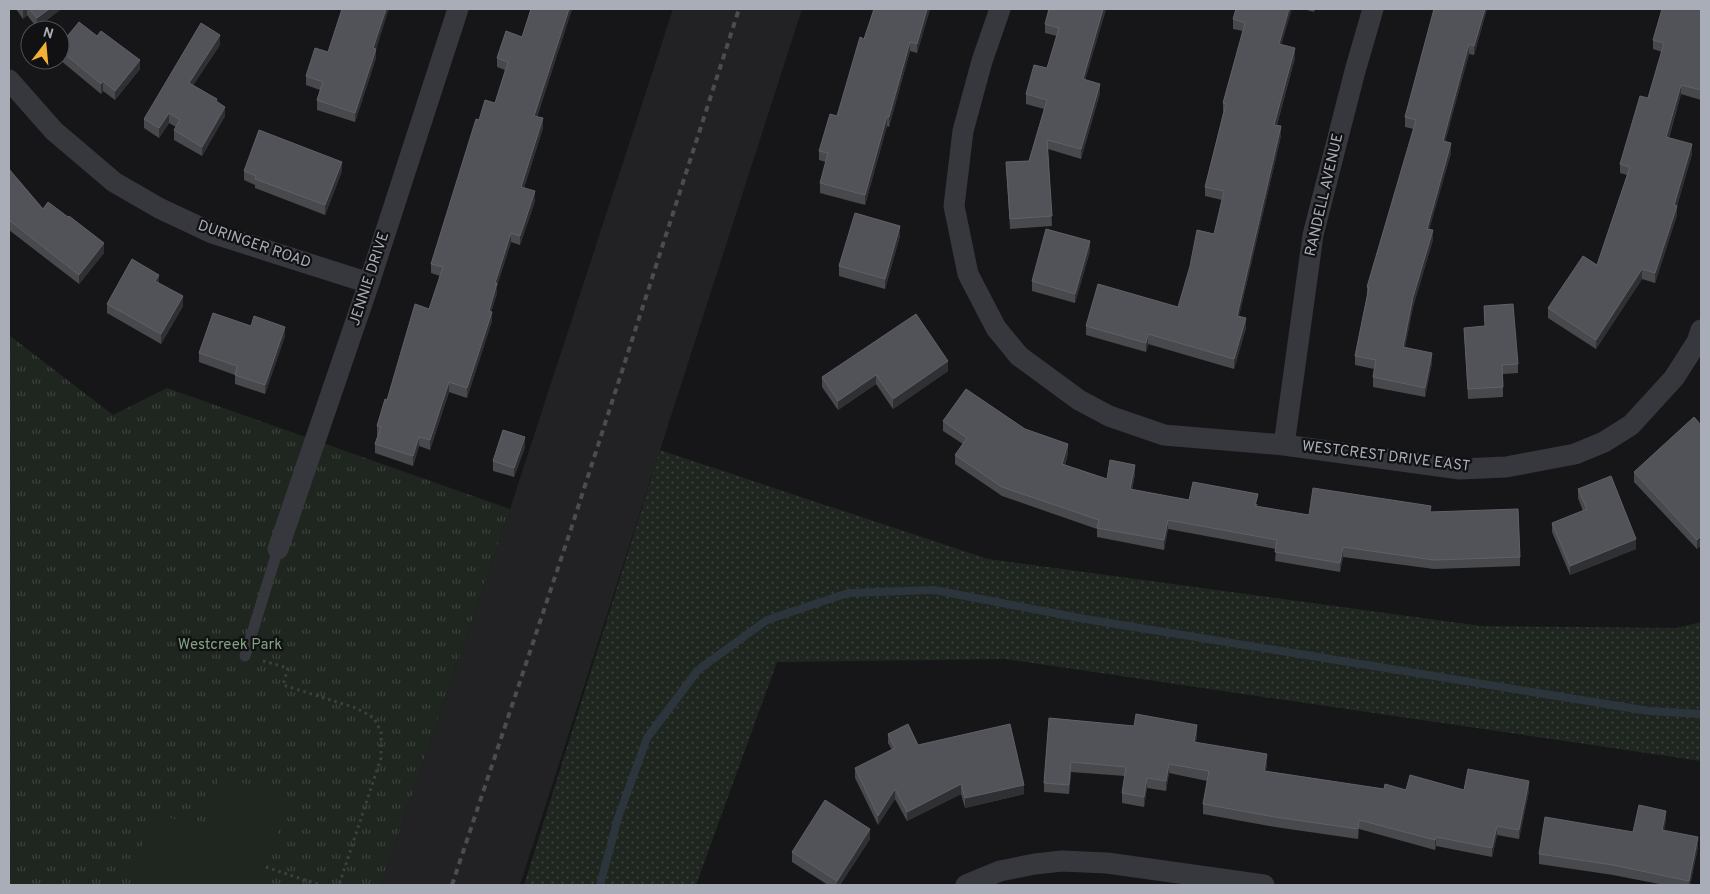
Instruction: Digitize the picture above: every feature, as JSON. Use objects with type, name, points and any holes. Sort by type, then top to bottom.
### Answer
[{"type":"street","name":"JENNIE DRIVE","points":[[278,549],[369,283],[458,9]]},
{"type":"street","name":"WESTCREST DRIVE EAST","points":[[1000,9],[982,61],[964,132],[954,206],[968,274],[996,328],[1019,356],[1080,400],[1109,416],[1164,435],[1284,444],[1460,469],[1506,467],[1575,454],[1604,442],[1631,426],[1674,378],[1697,342],[1701,330]]},
{"type":"street","name":"RANDELL AVENUE","points":[[1284,444],[1313,235],[1355,70],[1373,9]]},
{"type":"street","name":"DURINGER ROAD","points":[[9,80],[54,132],[114,182],[159,208],[212,233],[369,283]]},
{"type":"street","points":[[966,885],[1000,871],[1062,861],[1106,863],[1264,885]]},
{"type":"lane","points":[[245,656],[278,549]]},
{"type":"path","points":[[245,656],[288,668],[283,685],[356,708],[374,718],[381,732],[381,758],[339,885]]},
{"type":"path","points":[[266,867],[320,885]]},
{"type":"shaded area","points":[[673,9],[802,9],[520,885],[381,885],[510,509]]},
{"type":"green space","name":"Westcreek Park","points":[[9,335],[113,415],[167,388],[510,509],[381,885],[9,885]]},
{"type":"green space","points":[[660,450],[988,559],[1481,626],[1677,628],[1701,622],[1701,761],[1005,659],[777,662],[696,885],[524,885]]},
{"type":"green space","points":[[220,776],[289,798],[260,885],[129,885],[154,812],[203,829]]},
{"type":"building","points":[[29,9],[49,9],[37,18]]},
{"type":"building","points":[[342,9],[386,9],[373,48],[376,49],[355,113],[317,100],[323,82],[306,76],[315,48],[328,52]]},
{"type":"building","points":[[531,9],[569,9],[534,116],[543,118],[521,187],[535,191],[520,236],[511,233],[495,283],[497,283],[489,311],[492,312],[467,388],[449,382],[430,440],[419,437],[413,456],[375,444],[381,427],[377,426],[385,399],[387,400],[415,304],[429,309],[443,267],[431,264],[476,119],[479,120],[485,100],[495,103],[508,62],[497,58],[506,31],[522,37]]},
{"type":"building","points":[[874,9],[927,9],[917,44],[910,42],[865,195],[820,183],[828,153],[819,151],[830,114],[837,116],[860,37],[864,39]]},
{"type":"building","points":[[1049,9],[1103,9],[1083,79],[1100,84],[1081,149],[1047,140],[1052,216],[1010,219],[1006,162],[1029,161],[1047,100],[1026,94],[1034,65],[1047,68],[1059,28],[1045,24]]},
{"type":"building","points":[[1236,9],[1289,9],[1279,44],[1295,48],[1274,125],[1281,126],[1237,316],[1246,318],[1234,359],[1148,334],[1146,343],[1086,326],[1098,284],[1178,307],[1190,266],[1197,230],[1214,234],[1224,191],[1205,187],[1226,104],[1223,103],[1245,23],[1233,19]]},
{"type":"building","points":[[1434,9],[1485,9],[1474,46],[1469,44],[1443,141],[1451,143],[1427,229],[1433,230],[1413,297],[1403,347],[1432,353],[1425,388],[1373,377],[1376,360],[1355,356],[1369,287],[1367,287],[1416,120],[1405,117]]},
{"type":"building","points":[[1662,9],[1701,9],[1701,90],[1681,85],[1666,137],[1692,144],[1674,205],[1677,206],[1655,273],[1642,269],[1596,340],[1548,308],[1583,256],[1597,265],[1630,167],[1620,164],[1640,96],[1648,98],[1664,43],[1653,40]]},
{"type":"building","points":[[79,22],[97,36],[101,31],[140,60],[115,91],[103,81],[101,84],[70,58],[70,33]]},
{"type":"building","points":[[201,23],[220,35],[189,83],[217,99],[216,101],[225,107],[202,147],[174,130],[180,120],[169,113],[159,128],[144,119]]},
{"type":"building","points":[[259,130],[342,162],[325,205],[255,179],[256,176],[244,171]]},
{"type":"building","points":[[9,169],[43,209],[48,202],[104,243],[79,275],[9,220]]},
{"type":"building","points":[[855,213],[900,226],[885,279],[839,266]]},
{"type":"building","points":[[1046,229],[1090,241],[1075,294],[1032,281]]},
{"type":"building","points":[[132,259],[159,275],[155,281],[183,296],[161,334],[107,304]]},
{"type":"building","points":[[1513,304],[1518,364],[1502,365],[1503,387],[1468,389],[1464,328],[1485,326],[1484,306]]},
{"type":"building","points":[[213,313],[251,326],[254,316],[285,327],[265,385],[235,375],[237,366],[199,353]]},
{"type":"building","points":[[916,314],[948,361],[893,399],[876,375],[838,401],[822,377]]},
{"type":"building","points":[[966,389],[1025,429],[1068,444],[1062,464],[1107,479],[1110,460],[1135,465],[1130,489],[1189,500],[1193,482],[1258,494],[1255,506],[1309,515],[1313,488],[1431,506],[1430,512],[1518,509],[1520,557],[1434,560],[1343,547],[1340,563],[1275,552],[1277,540],[1168,520],[1164,540],[1097,528],[1099,520],[1002,487],[955,455],[967,438],[943,421]]},
{"type":"building","points":[[1694,417],[1701,425],[1701,536],[1697,540],[1634,472]]},
{"type":"building","points":[[503,430],[525,437],[514,468],[493,461]]},
{"type":"building","points":[[1611,476],[1636,539],[1570,566],[1552,523],[1587,509],[1578,489]]},
{"type":"building","points":[[1136,714],[1197,725],[1194,742],[1267,754],[1264,771],[1384,789],[1385,784],[1406,790],[1410,775],[1464,790],[1468,769],[1529,781],[1519,830],[1497,826],[1492,848],[1436,837],[1435,840],[1359,820],[1358,829],[1203,804],[1209,771],[1169,764],[1166,781],[1147,778],[1144,797],[1122,793],[1126,767],[1071,762],[1069,785],[1044,783],[1049,718],[1134,726]]},
{"type":"building","points":[[908,724],[918,745],[1010,724],[1024,785],[965,798],[961,784],[907,812],[895,789],[878,816],[855,768],[895,748],[888,734]]},
{"type":"building","points":[[825,800],[870,829],[837,881],[792,852]]},
{"type":"building","points":[[1639,805],[1666,811],[1662,830],[1698,837],[1689,881],[1613,865],[1539,854],[1545,817],[1633,832]]},
{"type":"waterway","points":[[600,885],[618,818],[647,738],[698,670],[767,620],[848,593],[934,590],[1085,619],[1649,711],[1701,714]]},
{"type":"railway","points":[[452,885],[570,532],[739,9]]}]
